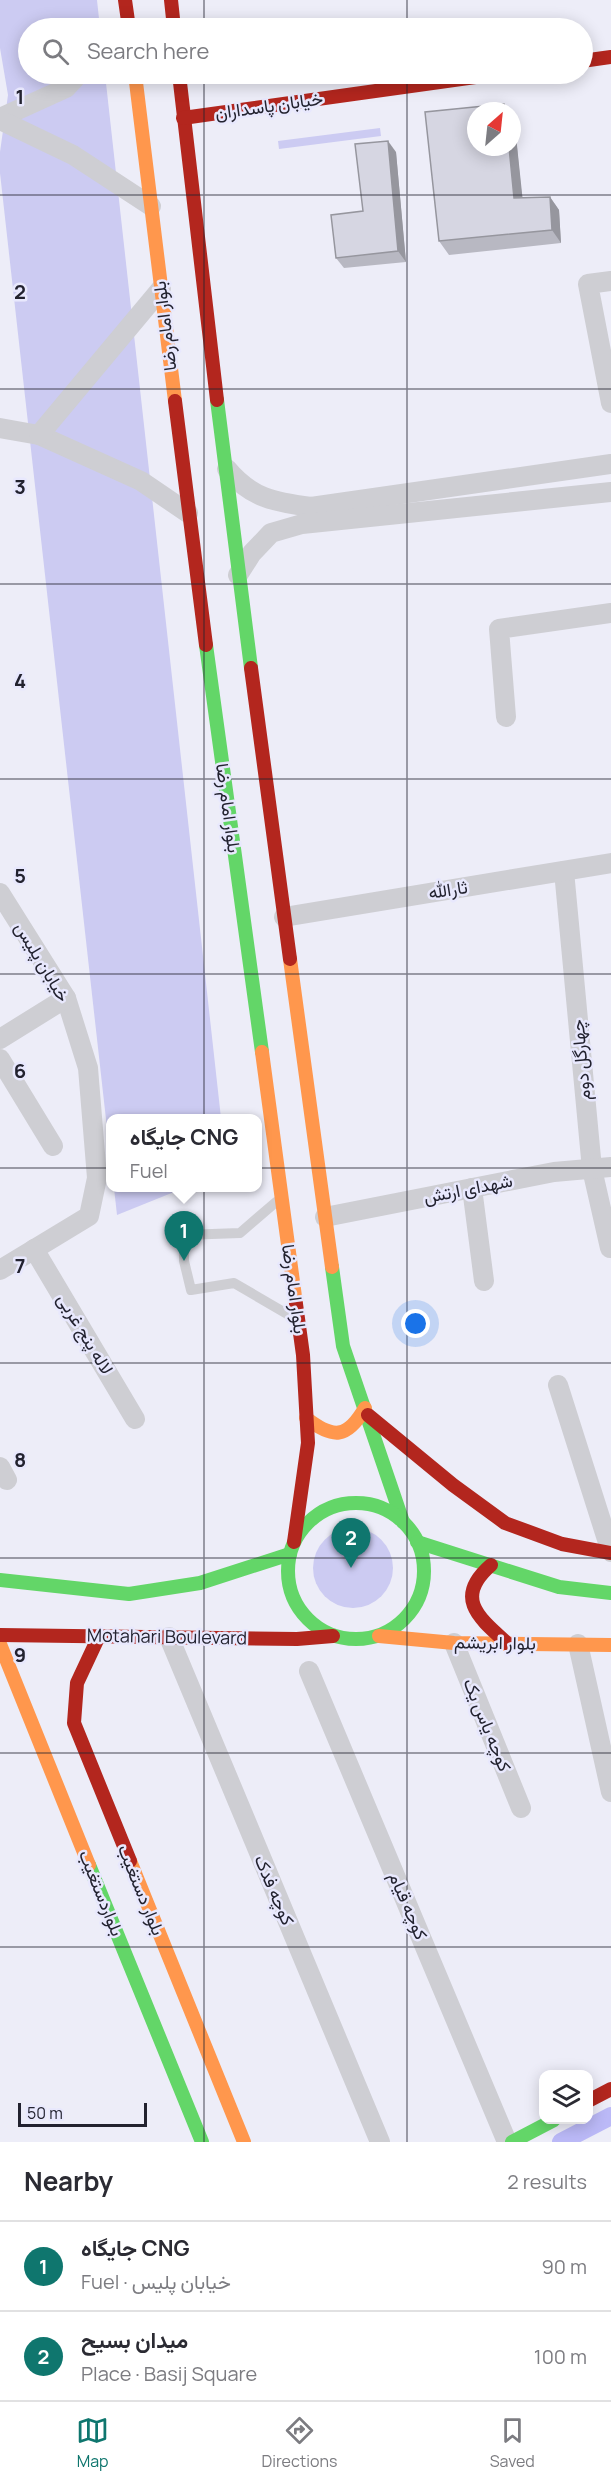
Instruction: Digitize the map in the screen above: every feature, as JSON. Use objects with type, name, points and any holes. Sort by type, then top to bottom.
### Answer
[{"type":"main road","points":[[125,0],[126,18]]},
{"type":"main road","points":[[171,0],[173,18]]},
{"type":"main road","points":[[593,59],[611,57]]},
{"type":"main road","name":"بلوار امام رضا","points":[[136,84],[188,513],[298,1321],[308,1443],[292,1548]]},
{"type":"main road","points":[[179,84],[238,575],[343,1346],[403,1522],[417,1542],[424,1564],[423,1587],[414,1608],[399,1625],[379,1636],[356,1640],[333,1636],[313,1625],[298,1608],[289,1587],[287,1564],[292,1548],[306,1524],[323,1511],[343,1504],[365,1503],[385,1510],[403,1522]]},
{"type":"main road","name":"خیابان پاسداران","points":[[183,118],[425,84]]},
{"type":"main road","points":[[306,1418],[328,1433],[339,1435],[353,1425],[366,1411]]},
{"type":"main road","points":[[366,1411],[453,1485],[505,1523],[561,1544],[611,1553]]},
{"type":"main road","points":[[417,1542],[559,1587],[611,1593]]},
{"type":"main road","points":[[0,1580],[129,1594],[200,1583],[292,1548]]},
{"type":"main road","points":[[492,1565],[478,1575],[472,1589],[472,1607],[480,1620],[508,1644]]},
{"type":"main road","points":[[7,1595],[20,1582]]},
{"type":"main road","name":"Motahari Boulevard","points":[[0,1635],[297,1639],[333,1636]]},
{"type":"main road","name":"بلوار دستغیب","points":[[99,1636],[77,1683],[74,1723],[157,1942],[244,2142]]},
{"type":"main road","name":"بلوار ابریشم","points":[[379,1636],[454,1643],[611,1645]]},
{"type":"main road","name":"بلواردستغیب","points":[[0,1644],[130,1953],[202,2142]]},
{"type":"main road","points":[[593,2098],[611,2089]]},
{"type":"main road","points":[[512,2142],[546,2124]]},
{"type":"street","points":[[0,119],[70,84]]},
{"type":"street","points":[[0,119],[73,155],[151,206]]},
{"type":"street","points":[[611,281],[588,285],[611,403]]},
{"type":"street","points":[[39,435],[161,289]]},
{"type":"street","points":[[0,428],[39,435],[141,481],[188,513]]},
{"type":"street","points":[[238,575],[252,553],[271,533],[360,508],[611,464]]},
{"type":"street","points":[[225,467],[246,490],[277,502],[310,507],[360,508],[611,492]]},
{"type":"street","points":[[506,717],[499,629],[611,613]]},
{"type":"street","name":"ثارالله","points":[[284,917],[611,863]]},
{"type":"street","name":"چهارگل دوم","points":[[564,871],[610,1248]]},
{"type":"street","name":"خیابان پلیس","points":[[0,893],[66,998],[88,1068],[97,1178],[89,1216],[0,1270]]},
{"type":"street","points":[[0,1039],[66,998]]},
{"type":"street","points":[[0,1059],[53,1146]]},
{"type":"street","name":"شهدای ارتش","points":[[325,1216],[554,1172],[601,1168]]},
{"type":"street","points":[[472,1188],[484,1281]]},
{"type":"street","name":"لاله پنج غربی","points":[[34,1249],[135,1419]]},
{"type":"street","points":[[558,1385],[611,1553]]},
{"type":"street","name":"کوچه فدک","points":[[169,1637],[380,2142]]},
{"type":"street","name":"کوچه یاس یک","points":[[454,1643],[521,1808]]},
{"type":"street","points":[[578,1644],[611,1792]]},
{"type":"street","name":"کوچه قیام","points":[[309,1671],[507,2142]]},
{"type":"lane","points":[[281,1198],[240,1233],[184,1234],[184,1262],[191,1290],[234,1283],[298,1321]]},
{"type":"shaded area","points":[[0,0],[97,0],[99,18],[18,18],[18,84],[106,84],[221,1114],[106,1114],[106,1119],[0,173],[0,152],[8,95],[0,48]]},
{"type":"shaded area","points":[[380,128],[381,136],[279,149],[278,141]]},
{"type":"shaded area","points":[[114,1192],[174,1192],[117,1215]]},
{"type":"shaded area","points":[[353,1528],[368,1531],[381,1540],[390,1553],[393,1568],[390,1583],[381,1596],[368,1605],[353,1608],[338,1605],[325,1596],[316,1583],[313,1568],[316,1553],[325,1540],[338,1531]]},
{"type":"building","points":[[467,108],[467,156],[510,156],[514,198],[550,197],[552,230],[439,241],[425,112]]},
{"type":"building","points":[[388,141],[398,251],[336,258],[331,215],[363,211],[355,144]]},
{"type":"waterway","points":[[561,2142],[611,2116]]},
{"type":"traffic: fast","points":[[217,400],[251,668]]},
{"type":"traffic: fast","points":[[206,645],[262,1052]]},
{"type":"traffic: fast","points":[[332,1267],[343,1346],[403,1522]]},
{"type":"traffic: fast","points":[[356,1503],[382,1508],[394,1514],[404,1523],[413,1533],[419,1545],[424,1571],[419,1597],[413,1609],[404,1619],[394,1628],[382,1634],[356,1639],[330,1634],[318,1628],[308,1619],[299,1609],[293,1597],[288,1571],[293,1545],[299,1533],[308,1523],[318,1514],[330,1508],[356,1503]]},
{"type":"traffic: fast","points":[[417,1542],[559,1587],[611,1593]]},
{"type":"traffic: fast","points":[[0,1580],[129,1594],[200,1583],[290,1554]]},
{"type":"traffic: fast","points":[[89,1865],[202,2142]]},
{"type":"traffic: fast","points":[[512,2142],[546,2124]]},
{"type":"traffic: slow","points":[[136,84],[175,401]]},
{"type":"traffic: slow","points":[[290,959],[332,1267]]},
{"type":"traffic: slow","points":[[262,1052],[296,1304]]},
{"type":"traffic: slow","points":[[306,1418],[324,1430],[339,1433],[352,1426],[365,1408]]},
{"type":"traffic: slow","points":[[379,1636],[454,1643],[611,1645]]},
{"type":"traffic: slow","points":[[0,1644],[89,1865]]},
{"type":"traffic: slow","points":[[130,1861],[244,2142]]},
{"type":"traffic: jam","points":[[125,0],[128,18]]},
{"type":"traffic: jam","points":[[171,0],[173,18]]},
{"type":"traffic: jam","points":[[593,59],[611,57]]},
{"type":"traffic: jam","points":[[180,84],[217,400]]},
{"type":"traffic: jam","points":[[183,118],[426,84]]},
{"type":"traffic: jam","points":[[175,401],[206,645]]},
{"type":"traffic: jam","points":[[251,668],[290,959]]},
{"type":"traffic: jam","points":[[294,1542],[308,1443],[303,1355],[296,1304]]},
{"type":"traffic: jam","points":[[368,1415],[453,1485],[505,1523],[562,1544],[611,1553]]},
{"type":"traffic: jam","points":[[491,1565],[480,1577],[472,1598],[474,1607],[480,1616],[508,1644]]},
{"type":"traffic: jam","points":[[0,1635],[297,1639],[333,1636]]},
{"type":"traffic: jam","points":[[99,1636],[77,1683],[74,1723],[130,1861]]},
{"type":"traffic: jam","points":[[593,2098],[611,2089]]},
{"type":"place","name":"جایگاه CNG","points":[[184,1261]]},
{"type":"place","name":"میدان بسیح","points":[[351,1568]]}]
